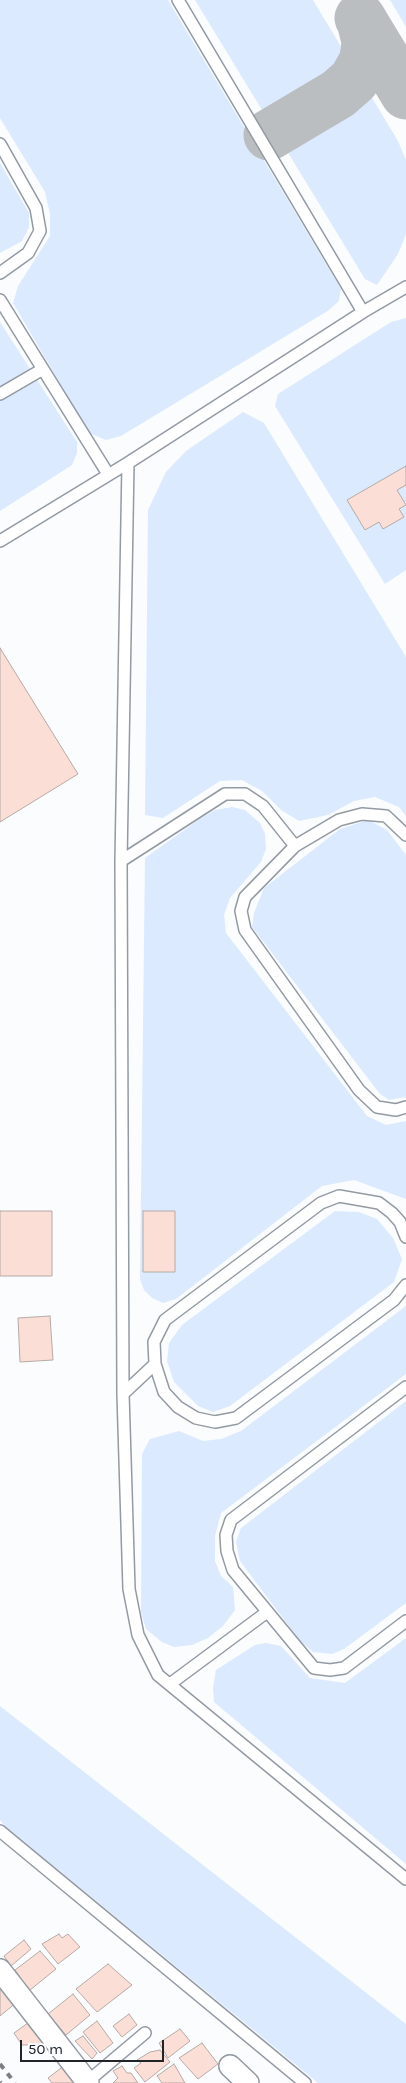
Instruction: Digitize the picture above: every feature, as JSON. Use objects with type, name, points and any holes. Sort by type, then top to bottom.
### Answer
[{"type":"street","points":[[0,1970],[88,2082]]},
{"type":"street","points":[[230,2066],[248,2083]]},
{"type":"lane","points":[[178,0],[363,312]]},
{"type":"lane","points":[[0,144],[36,208],[40,232],[28,253],[0,273]]},
{"type":"lane","points":[[0,541],[128,463],[363,312],[406,287]]},
{"type":"lane","points":[[0,300],[108,474]]},
{"type":"lane","points":[[0,394],[42,369]]},
{"type":"lane","points":[[128,463],[121,861],[123,1394],[129,1589],[138,1635],[158,1675],[406,1879]]},
{"type":"lane","points":[[121,861],[225,794],[245,794],[264,806],[295,846]]},
{"type":"lane","points":[[406,835],[386,816],[362,814],[339,820],[295,846],[245,897],[241,911],[245,930],[359,1090],[377,1107],[396,1110],[406,1107]]},
{"type":"lane","points":[[406,1237],[403,1220],[379,1203],[339,1196],[321,1203],[165,1320],[154,1342],[154,1364],[164,1392],[178,1407],[196,1418],[215,1422],[236,1418],[394,1300],[406,1285]]},
{"type":"lane","points":[[123,1394],[154,1364]]},
{"type":"lane","points":[[406,1387],[231,1520],[226,1535],[227,1550],[233,1570],[314,1668],[330,1670],[344,1668],[406,1622]]},
{"type":"lane","points":[[170,1684],[268,1612]]},
{"type":"lane","points":[[0,1831],[305,2083]]},
{"type":"lane","points":[[88,2082],[145,2033]]},
{"type":"shaded area","points":[[0,0],[168,0],[341,289],[339,301],[329,310],[121,436],[106,440],[89,433],[13,303],[18,286],[50,236],[50,214],[45,192],[0,118]]},
{"type":"shaded area","points":[[195,0],[313,0],[398,141],[406,160],[406,234],[398,254],[377,285],[365,279]]},
{"type":"shaded area","points":[[390,0],[406,0],[406,27]]},
{"type":"shaded area","points":[[0,163],[29,213],[29,227],[22,241],[0,253]]},
{"type":"shaded area","points":[[406,318],[406,570],[385,584],[275,406],[278,394],[391,322]]},
{"type":"shaded area","points":[[0,322],[77,442],[77,453],[72,465],[0,511]]},
{"type":"shaded area","points":[[243,412],[264,423],[406,657],[406,816],[399,807],[375,797],[354,801],[328,815],[299,821],[281,810],[262,791],[242,780],[220,781],[163,818],[145,815],[148,510],[166,472],[186,451]]},
{"type":"shaded area","points":[[232,807],[245,810],[260,823],[265,834],[266,849],[261,862],[230,898],[224,915],[226,933],[367,1116],[386,1125],[406,1121],[406,1199],[354,1180],[322,1186],[176,1299],[163,1303],[152,1298],[144,1290],[140,1279],[145,858],[201,818],[215,810]]},
{"type":"shaded area","points":[[368,820],[387,830],[406,855],[406,1097],[389,1100],[380,1094],[252,927],[254,913],[264,888],[340,829]]},
{"type":"shaded area","points":[[335,1211],[359,1212],[377,1219],[393,1238],[402,1259],[394,1282],[230,1406],[213,1412],[198,1406],[174,1382],[167,1361],[169,1343],[182,1325]]},
{"type":"shaded area","points":[[406,1306],[406,1374],[221,1513],[215,1536],[215,1561],[221,1576],[233,1587],[235,1610],[223,1626],[208,1638],[192,1645],[174,1647],[162,1642],[146,1629],[141,1612],[142,1454],[150,1439],[179,1431],[203,1441],[221,1439],[241,1431]]},
{"type":"shaded area","points":[[406,1401],[406,1603],[344,1649],[332,1654],[313,1652],[300,1641],[240,1561],[236,1542],[241,1528]]},
{"type":"shaded area","points":[[406,1638],[406,1864],[214,1702],[213,1688],[216,1670],[255,1645],[266,1643],[281,1646],[310,1678],[345,1683]]},
{"type":"shaded area","points":[[0,1706],[406,2024],[406,2083],[318,2083],[5,1826],[0,1820]]},
{"type":"building","points":[[406,466],[406,485],[397,490],[406,505],[399,509],[404,517],[383,529],[379,522],[365,530],[347,500]]},
{"type":"building","points":[[0,648],[78,774],[0,822]]},
{"type":"building","points":[[0,1211],[52,1211],[52,1276],[0,1276]]},
{"type":"building","points":[[143,1211],[175,1211],[175,1272],[143,1272]]},
{"type":"building","points":[[50,1316],[53,1360],[20,1362],[18,1318]]},
{"type":"building","points":[[59,1934],[62,1938],[68,1934],[80,1947],[58,1964],[42,1944]]},
{"type":"building","points":[[24,1940],[31,1949],[11,1966],[4,1956]]},
{"type":"building","points":[[40,1951],[56,1969],[25,1994],[14,1981],[20,1977],[15,1970]]},
{"type":"building","points":[[108,1964],[132,1985],[97,2012],[76,1989]]},
{"type":"building","points":[[0,1982],[17,2002],[0,2016]]},
{"type":"building","points":[[73,1994],[90,2015],[66,2035],[48,2014]]},
{"type":"building","points":[[129,2014],[137,2025],[122,2037],[113,2026]]},
{"type":"building","points":[[32,2020],[48,2040],[36,2051],[31,2045],[22,2045],[14,2033]]},
{"type":"building","points":[[97,2021],[113,2043],[100,2053],[83,2032]]},
{"type":"building","points":[[180,2029],[190,2041],[168,2058],[159,2043]]},
{"type":"building","points":[[83,2036],[97,2053],[92,2059],[75,2041]]},
{"type":"building","points":[[202,2043],[218,2064],[198,2079],[179,2058]]},
{"type":"building","points":[[160,2050],[170,2062],[145,2082],[134,2068],[141,2063],[137,2060],[150,2052]]},
{"type":"building","points":[[174,2064],[185,2083],[162,2083],[157,2076]]},
{"type":"building","points":[[65,2065],[79,2083],[52,2083],[48,2078]]},
{"type":"building","points":[[122,2066],[127,2073],[131,2073],[138,2083],[113,2083],[118,2078],[113,2071]]},
{"type":"taxiway","points":[[360,18],[406,94]]},
{"type":"taxiway","points":[[269,135],[338,94],[354,80],[364,62],[366,52],[367,41],[362,21]]},
{"type":"railway","points":[[0,2064],[15,2083]]}]
